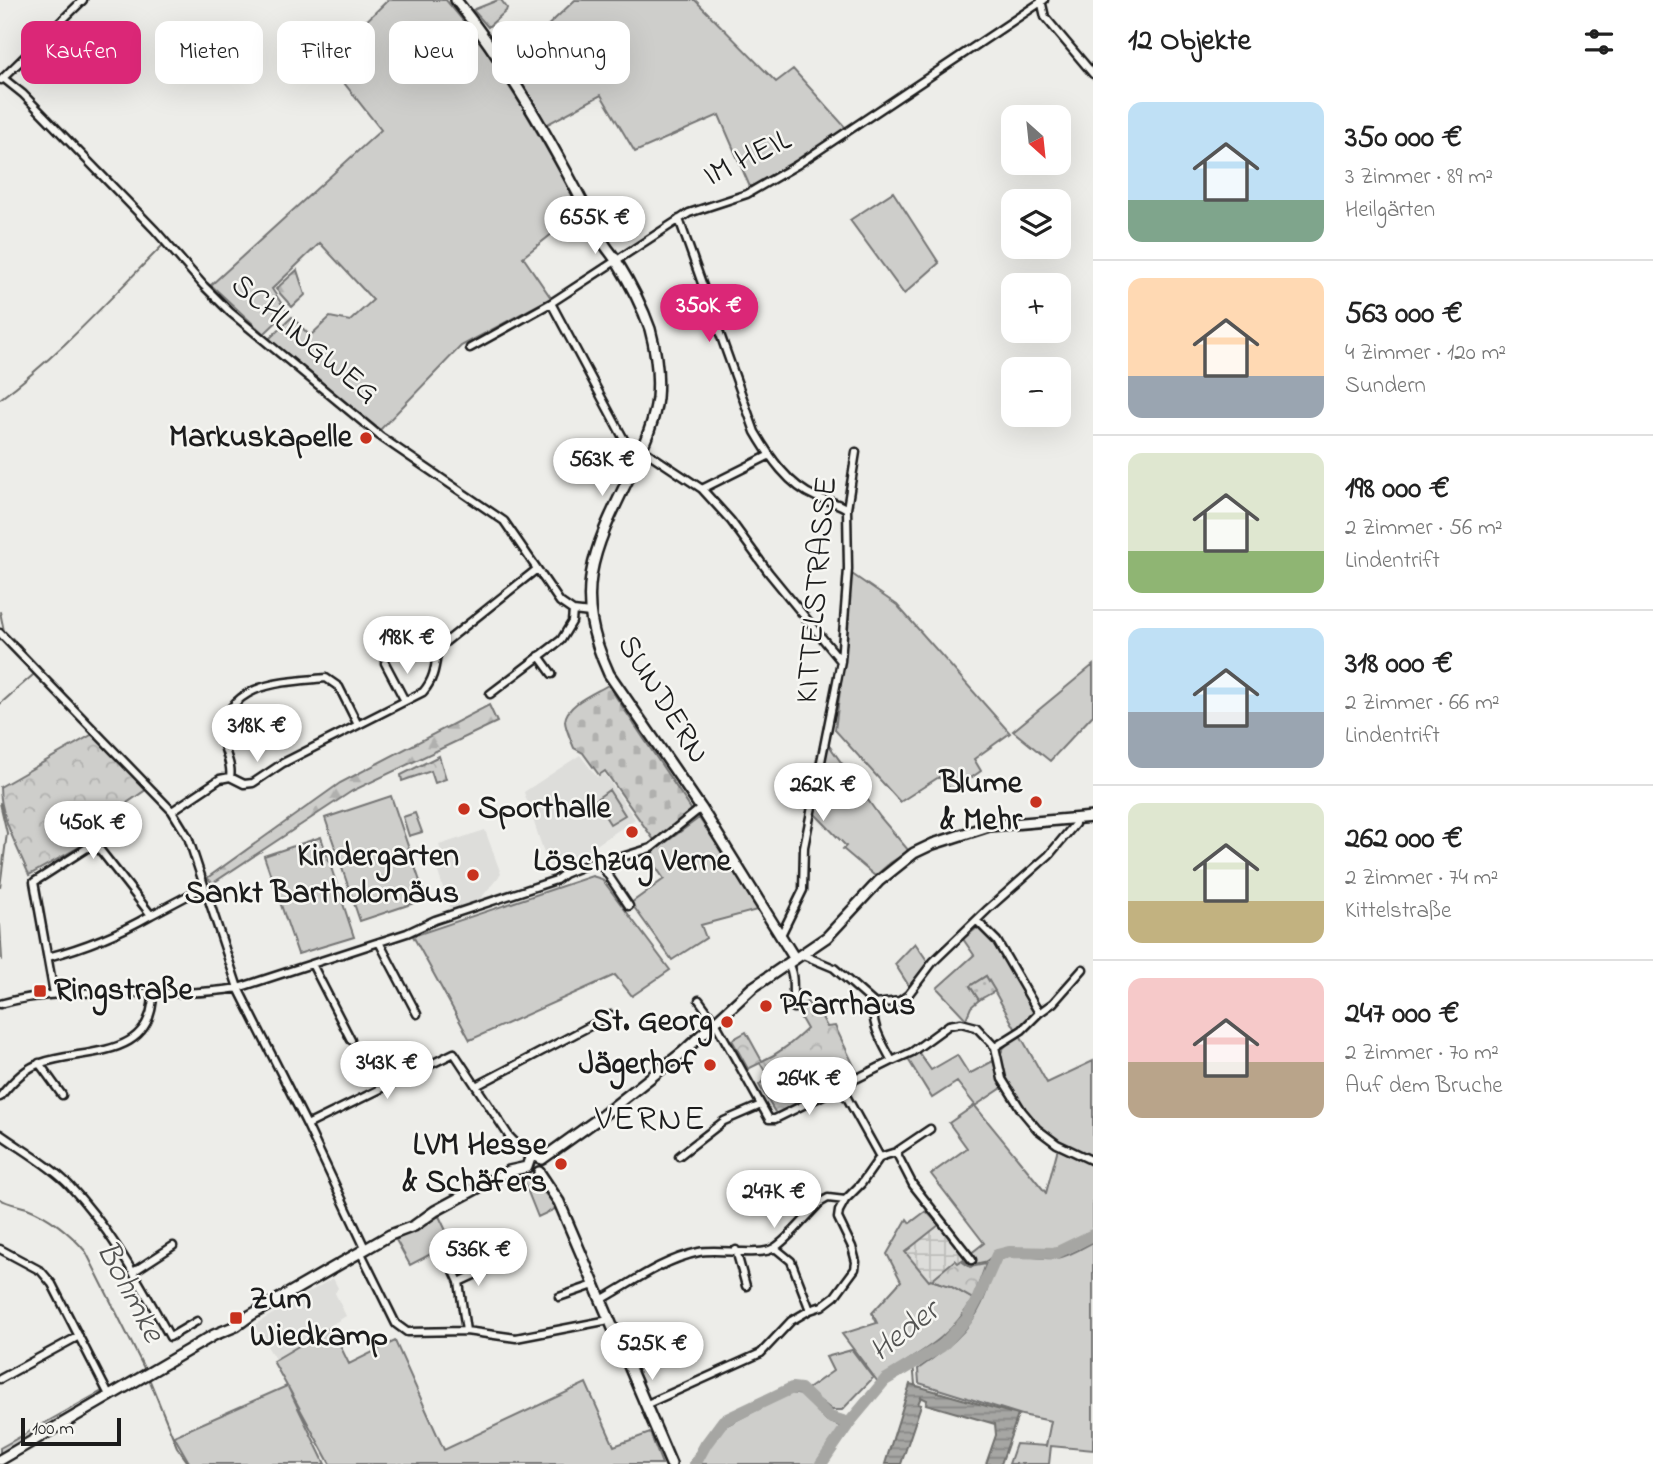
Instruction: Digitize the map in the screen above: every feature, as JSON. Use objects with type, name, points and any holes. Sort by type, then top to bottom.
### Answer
[{"type":"street","points":[[1,79],[83,0]]},
{"type":"street","name":"SUNDERN","points":[[456,0],[488,43],[527,104],[587,208],[640,306],[655,353],[656,401],[642,449],[607,523],[589,580],[590,613],[599,651],[609,674],[701,808],[795,959]]},
{"type":"street","points":[[1042,1],[1045,17],[1093,74]]},
{"type":"street","name":"IM HEIL","points":[[470,348],[551,303],[679,219],[747,194],[788,170],[1042,1]]},
{"type":"street","name":"SCHLINGWEG","points":[[1,79],[23,94],[146,220],[230,312],[381,437],[504,522],[560,602],[573,611]]},
{"type":"street","points":[[679,219],[755,432],[768,456],[800,488],[839,503],[847,509]]},
{"type":"street","points":[[551,303],[627,445]]},
{"type":"street","points":[[642,449],[702,489],[841,661]]},
{"type":"street","name":"KITTELSTRASSE","points":[[781,935],[803,890],[804,847],[841,661],[848,569],[847,509],[856,452]]},
{"type":"street","points":[[702,489],[768,456]]},
{"type":"street","points":[[172,811],[220,779],[230,777],[244,785],[253,783],[283,763],[423,692],[432,683],[436,671],[435,646],[537,569]]},
{"type":"street","points":[[490,694],[561,640],[568,631],[573,611],[590,613]]},
{"type":"street","points":[[0,633],[172,811],[188,837],[238,988],[307,1125],[396,1324],[407,1332],[466,1331],[516,1338],[609,1320]]},
{"type":"street","points":[[539,656],[552,674]]},
{"type":"street","points":[[385,663],[405,701]]},
{"type":"street","points":[[230,777],[232,769],[223,736],[226,719],[234,705],[245,694],[259,687],[326,678],[339,687],[358,725]]},
{"type":"street","points":[[0,1004],[54,994],[153,994],[213,992],[238,988],[556,880],[598,860],[622,857],[651,848],[701,808]]},
{"type":"street","points":[[542,1159],[683,1052],[752,988],[827,937],[879,880],[923,848],[989,826],[1093,817]]},
{"type":"street","points":[[795,959],[834,968],[875,1004],[900,1001],[908,995],[933,962],[1049,855],[1074,824],[1074,818]]},
{"type":"street","points":[[54,994],[34,882],[88,848],[97,846],[151,915]]},
{"type":"street","points":[[598,860],[629,906]]},
{"type":"street","points":[[48,957],[114,936],[204,887]]},
{"type":"street","points":[[977,922],[997,941],[1039,1013]]},
{"type":"street","points":[[379,942],[417,1014]]},
{"type":"street","points":[[794,1008],[792,998],[795,959]]},
{"type":"street","points":[[312,964],[351,1040]]},
{"type":"street","points":[[995,1047],[1022,1030],[1053,1003],[1083,969]]},
{"type":"street","points":[[0,1097],[11,1083],[39,1063],[103,1052],[125,1043],[144,1029],[153,1012],[153,994]]},
{"type":"street","points":[[699,1000],[715,1022],[769,1119],[775,1119],[912,1052],[948,1025],[961,1023],[976,1027],[995,1047],[1002,1079],[1037,1129],[1057,1144],[1093,1161]]},
{"type":"street","points":[[875,1004],[873,1017],[892,1061]]},
{"type":"street","points":[[476,1086],[611,1016]]},
{"type":"street","points":[[307,1125],[454,1053],[528,1162],[531,1172],[538,1172]]},
{"type":"street","points":[[39,1063],[62,1095]]},
{"type":"street","points":[[840,1086],[880,1157]]},
{"type":"street","points":[[679,1156],[724,1121],[761,1105]]},
{"type":"street","points":[[645,1405],[761,1353],[792,1321],[830,1301],[855,1269],[852,1247],[838,1218],[845,1200],[861,1184],[880,1157],[896,1152],[930,1129]]},
{"type":"street","points":[[0,1134],[67,1182],[102,1224],[170,1337],[197,1321]]},
{"type":"street","points":[[896,1152],[913,1185],[972,1260]]},
{"type":"street","points":[[0,1460],[225,1329],[236,1326],[363,1249],[414,1226],[435,1211],[536,1156],[542,1159]]},
{"type":"street","points":[[538,1172],[543,1166],[542,1159]]},
{"type":"street","points":[[538,1172],[559,1202],[671,1464]]},
{"type":"street","points":[[601,1300],[664,1263],[700,1252],[763,1252],[775,1248],[821,1202],[828,1198],[845,1200]]},
{"type":"street","points":[[133,1272],[173,1246]]},
{"type":"street","points":[[775,1248],[791,1261],[810,1310]]},
{"type":"street","points":[[0,1249],[41,1271],[52,1283],[110,1397]]},
{"type":"street","points":[[736,1250],[746,1286]]},
{"type":"street","points":[[460,1282],[513,1257]]},
{"type":"street","points":[[449,1260],[460,1282],[466,1331]]},
{"type":"street","points":[[559,1297],[594,1285]]},
{"type":"street","points":[[0,1378],[79,1336]]},
{"type":"shaded area","points":[[580,755],[597,777],[604,773],[635,819],[589,850],[558,876],[547,862],[524,792]]},
{"type":"shaded area","points":[[485,830],[501,874],[480,899],[450,909],[438,872],[447,868],[439,845]]},
{"type":"shaded area","points":[[939,1225],[945,1228],[967,1256],[958,1263],[955,1260],[929,1281],[905,1252]]},
{"type":"shaded area","points":[[333,1278],[338,1288],[335,1293],[346,1316],[275,1359],[254,1325]]},
{"type":"shaded area","points":[[910,1384],[1018,1415],[1001,1464],[986,1464],[996,1435],[995,1424],[926,1404],[927,1400],[921,1397],[918,1404],[921,1405],[901,1464],[885,1464]]},
{"type":"green space","points":[[388,0],[446,0],[463,21],[389,21],[389,84],[478,84],[478,39],[492,60],[492,84],[508,84],[582,210],[523,257],[551,298],[461,346],[380,430],[269,339],[292,317],[310,336],[330,317],[350,321],[373,300],[320,243],[272,289],[287,312],[264,334],[211,285],[381,130],[345,84],[375,84],[375,21],[366,21]]},
{"type":"green space","points":[[498,0],[507,8],[488,27],[473,10]]},
{"type":"green space","points":[[575,0],[695,0],[776,82],[793,69],[846,128],[781,171],[750,187],[719,115],[635,152],[601,95],[546,125],[522,84],[630,84],[630,21],[553,21]]},
{"type":"green space","points":[[893,192],[939,263],[904,294],[850,220]]},
{"type":"green space","points":[[297,270],[305,295],[292,307],[276,289]]},
{"type":"green space","points":[[849,572],[897,605],[1010,733],[974,759],[981,771],[952,791],[939,777],[900,802],[835,730],[844,659]]},
{"type":"green space","points":[[1093,665],[1093,715],[1050,761],[1013,731]]},
{"type":"green space","points":[[608,685],[693,812],[654,840],[605,771],[599,775],[583,753],[574,748],[566,727],[565,721],[570,709]]},
{"type":"green space","points":[[489,705],[497,722],[352,791],[213,883],[207,878],[340,783]]},
{"type":"green space","points":[[93,734],[147,789],[85,832],[90,841],[29,875],[6,821],[0,787]]},
{"type":"green space","points":[[828,744],[880,817],[909,851],[875,876],[843,849],[846,846],[814,813]]},
{"type":"green space","points":[[439,756],[446,779],[435,783],[431,771],[402,781],[401,775]]},
{"type":"green space","points":[[609,790],[625,815],[610,824],[595,800]]},
{"type":"green space","points":[[391,796],[426,899],[360,921],[325,818]]},
{"type":"green space","points":[[415,813],[422,832],[409,836],[403,817]]},
{"type":"green space","points":[[699,818],[761,909],[701,925],[706,938],[672,960],[631,903],[664,879],[650,854]]},
{"type":"green space","points":[[321,837],[354,937],[298,954],[264,856]]},
{"type":"green space","points":[[592,876],[602,879],[670,970],[632,996],[615,975],[470,1040],[413,936]]},
{"type":"green space","points":[[977,928],[993,940],[1033,1006],[1034,1012],[1016,1030],[986,976],[970,986],[979,1000],[971,1007],[966,1019],[937,988],[974,955],[963,939]]},
{"type":"green space","points":[[915,943],[928,962],[909,986],[895,964]]},
{"type":"green space","points":[[986,976],[995,991],[979,1000],[970,986]]},
{"type":"green space","points":[[807,1002],[827,1027],[835,1026],[857,1072],[776,1114],[759,1085],[768,1076],[760,1063],[748,1069],[732,1040],[746,1032],[762,1061],[769,1058],[807,1029],[795,1008]]},
{"type":"green space","points":[[1020,1035],[1047,1083],[1093,1061],[1093,1157],[1049,1135],[1009,1084],[1000,1061],[1001,1053],[1006,1045]]},
{"type":"green space","points":[[919,1053],[931,1070],[957,1055],[969,1074],[993,1061],[1002,1088],[975,1106],[1046,1193],[1058,1148],[1093,1164],[1093,1231],[1058,1247],[1003,1250],[979,1266],[974,1267],[961,1261],[984,1243],[931,1174],[967,1148],[949,1123],[975,1105],[957,1082],[932,1098],[908,1059]]},
{"type":"green space","points":[[522,1177],[557,1208],[538,1217]]},
{"type":"green space","points":[[926,1211],[939,1225],[905,1252],[929,1281],[950,1286],[973,1299],[944,1335],[878,1382],[842,1334],[877,1323],[872,1313],[901,1281],[887,1254],[907,1219],[910,1223]]},
{"type":"green space","points":[[439,1216],[452,1243],[410,1265],[396,1240]]},
{"type":"green space","points":[[1093,1242],[1093,1450],[1051,1446],[1049,1464],[1009,1464],[1016,1444],[1046,1446],[1051,1421],[1022,1415],[919,1383],[918,1369],[946,1348],[970,1323],[984,1298],[997,1261],[1019,1256],[1057,1258]]},
{"type":"green space","points":[[955,1260],[970,1267],[986,1264],[973,1299],[950,1286],[931,1280]]},
{"type":"green space","points":[[331,1327],[349,1364],[395,1341],[444,1450],[586,1383],[614,1446],[650,1433],[662,1464],[330,1464],[288,1387],[325,1464],[190,1464],[174,1436],[287,1386],[273,1361]]},
{"type":"green space","points":[[852,1350],[873,1378],[842,1410],[832,1410],[806,1390],[833,1371],[826,1357]]},
{"type":"green space","points":[[102,1391],[96,1399],[0,1454],[0,1448]]},
{"type":"green space","points":[[790,1393],[803,1395],[825,1420],[842,1427],[817,1464],[700,1464],[709,1446],[725,1426]]},
{"type":"waterway","points":[[0,399],[64,345],[163,245],[154,233]]},
{"type":"waterway","points":[[0,612],[4,631]]},
{"type":"waterway","points":[[12,638],[40,668]]},
{"type":"waterway","points":[[0,704],[33,675]]},
{"type":"waterway","points":[[0,803],[7,833],[0,887]]},
{"type":"waterway","points":[[0,925],[2,960]]},
{"type":"waterway","name":"Bohmke","points":[[0,1199],[44,1216],[66,1232],[86,1252],[144,1368]]},
{"type":"waterway","name":"Heder","points":[[821,1464],[849,1423],[885,1380],[942,1346],[967,1319],[997,1255],[1009,1252],[1056,1253],[1093,1235]]},
{"type":"waterway","points":[[963,1260],[970,1265],[993,1260]]},
{"type":"waterway","points":[[913,1362],[915,1385]]},
{"type":"waterway","points":[[150,1381],[177,1447],[189,1464]]},
{"type":"waterway","name":"Heder","points":[[695,1464],[723,1421],[792,1388],[801,1389],[830,1417],[849,1423]]},
{"type":"place","name":"Markuskapelle","points":[[366,438]]},
{"type":"place","name":"Blume & Mehr","points":[[1036,802]]},
{"type":"place","name":"Sporthalle","points":[[464,809]]},
{"type":"place","name":"Löschzug Verne","points":[[632,832]]},
{"type":"place","name":"Kindergarten Sankt Bartholomäus","points":[[473,875]]},
{"type":"place","name":"Ringstraße","points":[[40,991]]},
{"type":"place","name":"Pfarrhaus","points":[[766,1006]]},
{"type":"place","name":"St. Georg","points":[[727,1022]]},
{"type":"place","name":"Jägerhof","points":[[710,1065]]},
{"type":"place","name":"LVM Hesse & Schäfers","points":[[561,1164]]},
{"type":"place","name":"Zum Wiedkamp","points":[[236,1318]]},
{"type":"district","name":"VERNE","points":[[651,1120]]}]
